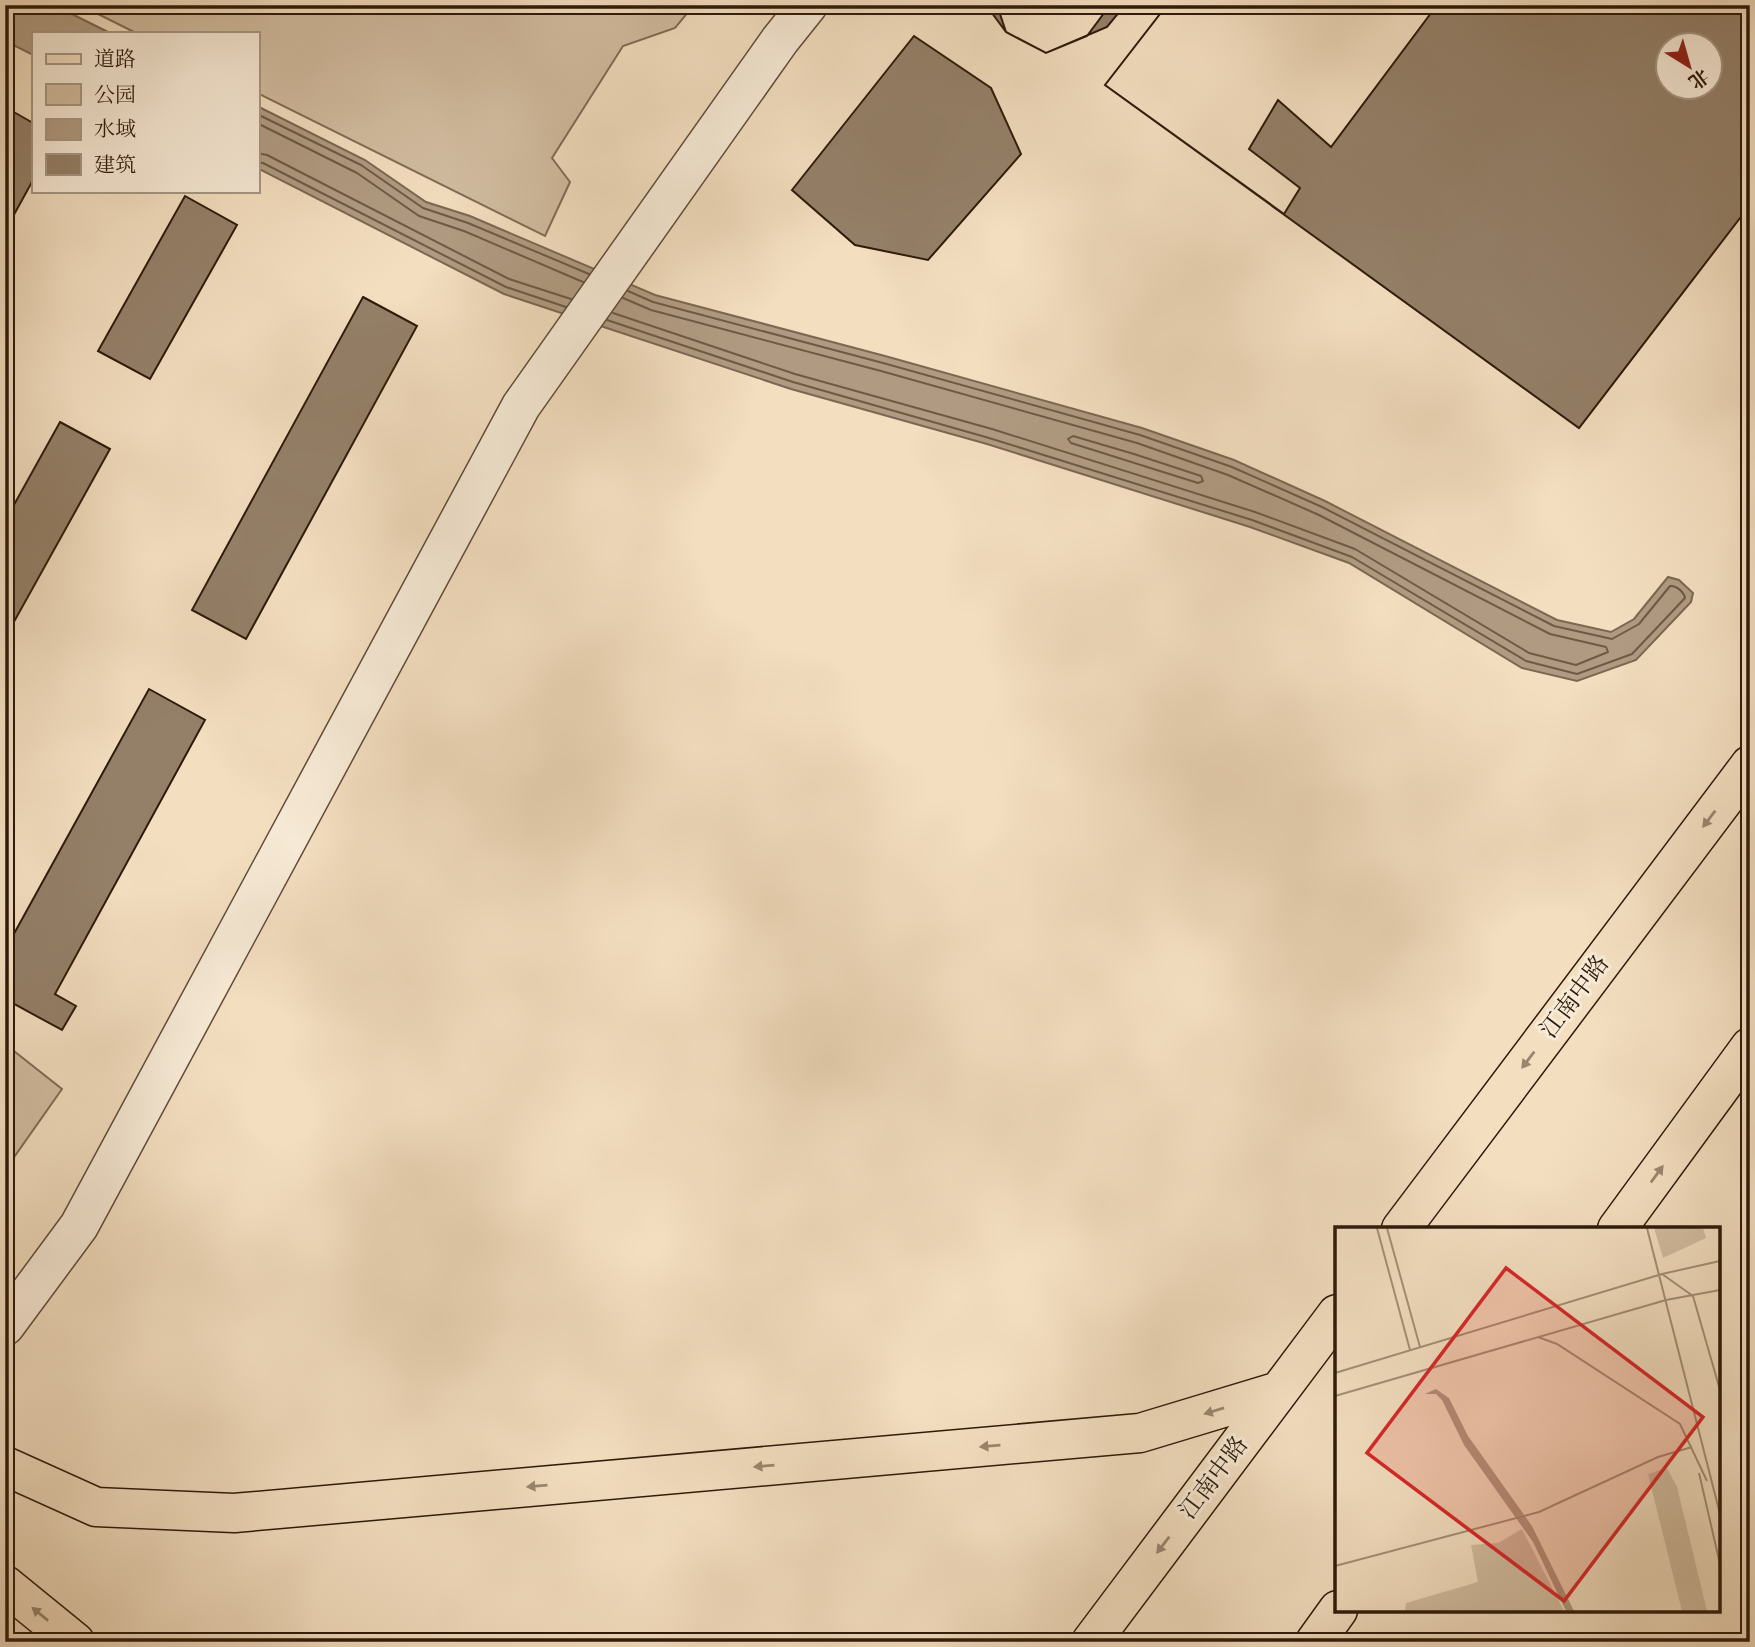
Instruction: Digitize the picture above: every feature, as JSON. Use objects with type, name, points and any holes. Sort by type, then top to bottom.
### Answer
[{"type":"main road","name":"江南中路","points":[[1403,1227],[1750,765]]},
{"type":"main road","points":[[1618,1227],[1750,1047]]},
{"type":"main road","name":"江南中路","points":[[1091,1642],[1335,1317]]},
{"type":"main road","points":[[5,1466],[96,1507],[234,1513],[1140,1433],[1279,1391]]},
{"type":"main road","points":[[5,1586],[75,1642]]},
{"type":"main road","points":[[1315,1642],[1337,1612]]},
{"type":"street","points":[[5,1326],[79,1226],[521,405],[780,40],[808,5]]},
{"type":"green space","points":[[80,5],[694,5],[675,28],[623,46],[552,158],[570,182],[545,236],[259,94],[259,32],[134,32]]},
{"type":"green space","points":[[5,1044],[62,1089],[5,1170]]},
{"type":"water","points":[[5,5],[54,5],[108,32],[32,32],[32,54],[5,41]]},
{"type":"water","points":[[259,107],[365,160],[426,202],[470,216],[655,295],[1142,428],[1234,460],[1325,501],[1557,620],[1611,632],[1634,619],[1668,577],[1679,580],[1693,593],[1691,602],[1636,660],[1577,681],[1522,668],[1349,563],[1250,527],[987,444],[791,389],[504,294],[259,169]]},
{"type":"building","points":[[986,5],[1125,5],[1107,27],[1046,53],[1006,32]]},
{"type":"building","points":[[997,5],[1110,5],[1087,36],[1046,53],[1006,32]]},
{"type":"building","points":[[1167,5],[1750,5],[1750,205],[1579,428],[1105,85]]},
{"type":"building","points":[[1167,5],[1437,5],[1331,147],[1278,100],[1249,149],[1300,188],[1284,214],[1105,85]]},
{"type":"building","points":[[914,36],[991,88],[1021,154],[928,260],[855,245],[792,190]]},
{"type":"building","points":[[5,107],[32,122],[32,182],[5,231]]},
{"type":"building","points":[[185,196],[237,225],[150,379],[98,351]]},
{"type":"building","points":[[363,297],[417,326],[246,639],[192,610]]},
{"type":"building","points":[[60,422],[110,449],[5,638],[5,521]]},
{"type":"building","points":[[149,689],[205,720],[55,994],[76,1006],[62,1030],[5,999],[5,950]]}]
